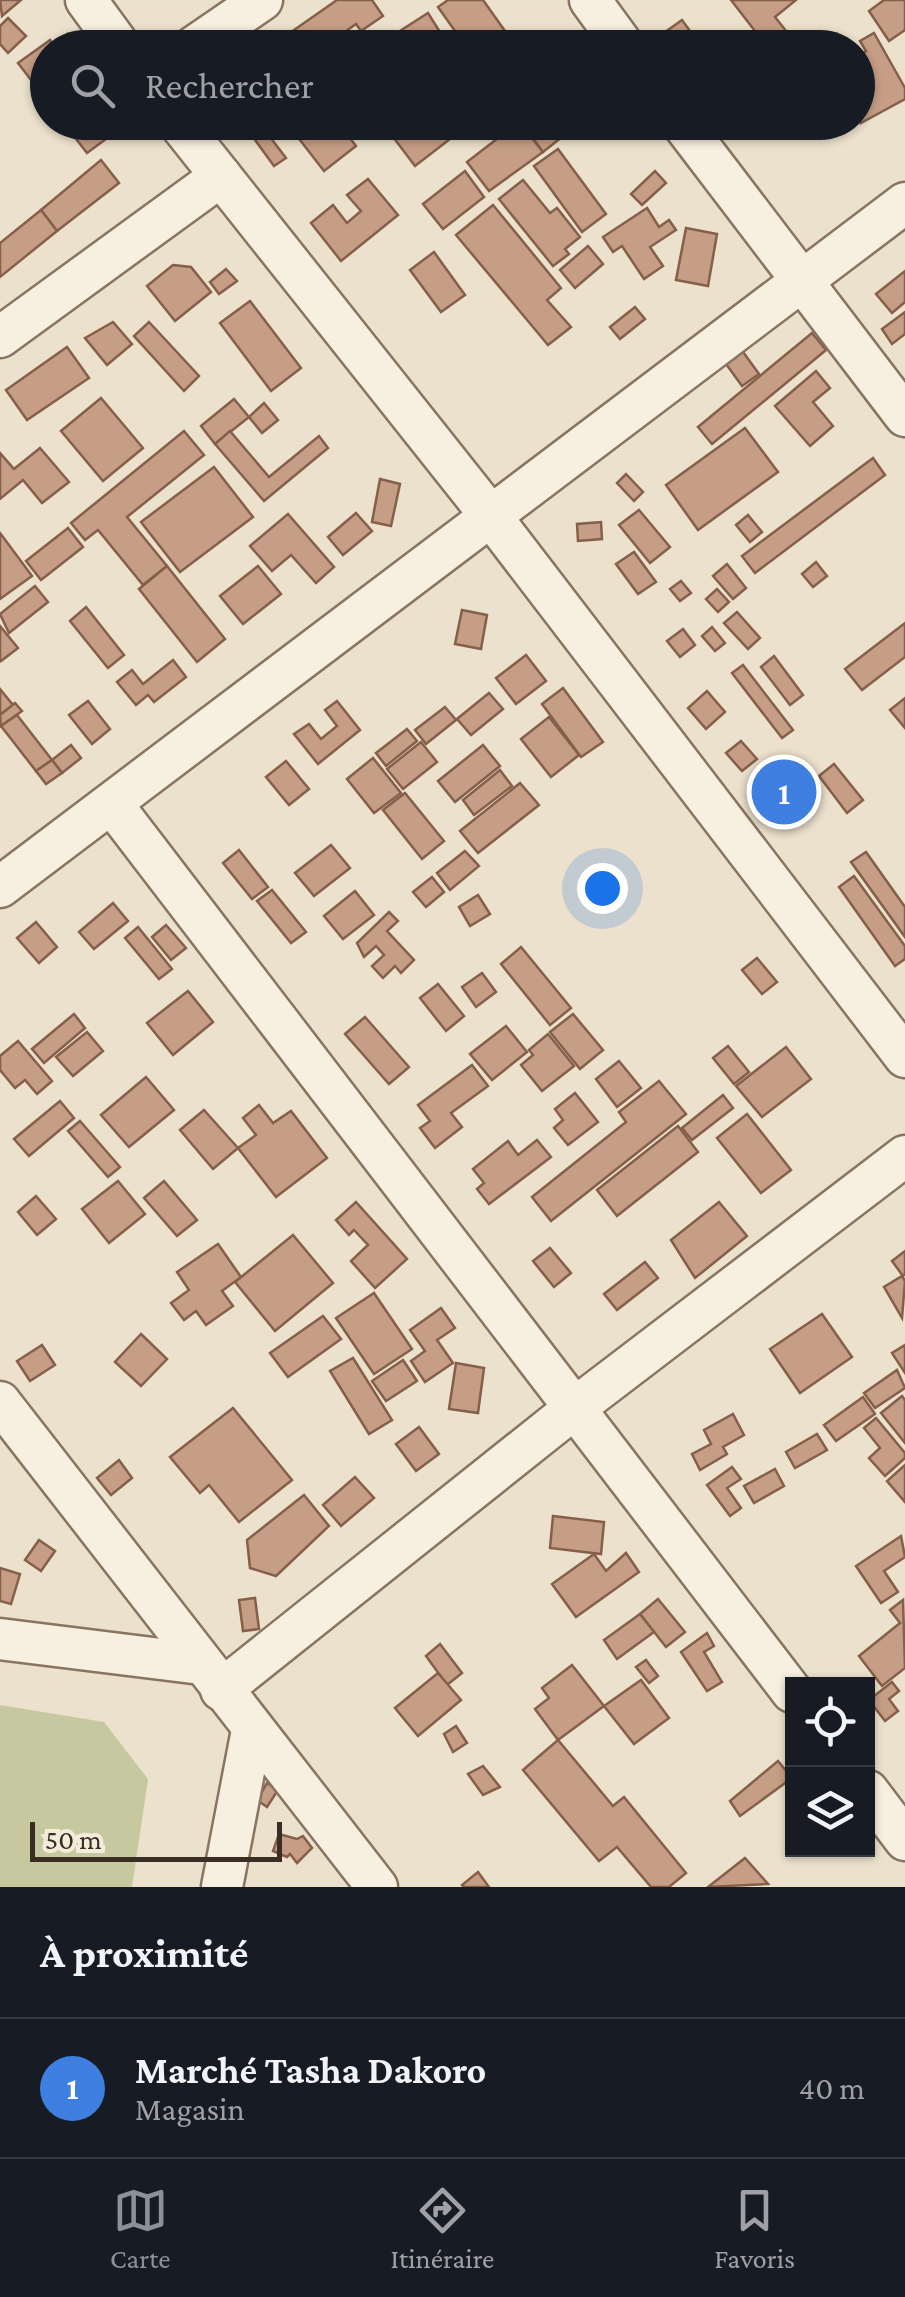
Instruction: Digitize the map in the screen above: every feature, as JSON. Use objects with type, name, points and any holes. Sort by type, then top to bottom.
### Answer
[{"type":"street","points":[[86,0],[108,30]]},
{"type":"street","points":[[218,30],[262,0]]},
{"type":"street","points":[[590,0],[612,30]]},
{"type":"street","points":[[192,140],[490,515],[905,1057]]},
{"type":"street","points":[[695,140],[905,416]]},
{"type":"street","points":[[0,337],[221,176]]},
{"type":"street","points":[[0,887],[905,203]]},
{"type":"street","points":[[112,804],[785,1683]]},
{"type":"street","points":[[0,1639],[212,1677],[905,1156]]},
{"type":"street","points":[[0,1402],[376,1887]]},
{"type":"street","points":[[222,1887],[252,1730]]},
{"type":"street","points":[[875,1800],[905,1840]]},
{"type":"green space","points":[[0,1705],[104,1722],[148,1779],[132,1887],[0,1887]]},
{"type":"building","points":[[0,0],[21,0],[2,16]]},
{"type":"building","points":[[337,0],[372,0],[383,16],[362,30],[356,24],[348,30],[294,30]]},
{"type":"building","points":[[448,0],[483,0],[504,30],[454,30],[438,7]]},
{"type":"building","points":[[731,0],[796,0],[775,17],[785,30],[754,30]]},
{"type":"building","points":[[884,0],[905,0],[905,30],[889,41],[869,11]]},
{"type":"building","points":[[428,13],[439,30],[401,30]]},
{"type":"building","points":[[8,18],[26,36],[8,53],[0,44],[0,26]]},
{"type":"building","points":[[682,20],[689,30],[668,30]]},
{"type":"building","points":[[875,35],[905,88],[905,99],[875,115]]},
{"type":"building","points":[[30,54],[30,79],[18,63]]},
{"type":"building","points":[[77,140],[105,140],[87,153]]},
{"type":"building","points":[[255,140],[272,140],[286,158],[274,166]]},
{"type":"building","points":[[300,140],[352,140],[356,146],[324,171]]},
{"type":"building","points":[[395,140],[449,140],[415,166]]},
{"type":"building","points":[[496,140],[533,140],[543,152],[489,191],[467,162]]},
{"type":"building","points":[[534,140],[558,140],[543,152]]},
{"type":"building","points":[[558,149],[606,214],[582,232],[534,166]]},
{"type":"building","points":[[101,160],[119,183],[57,231],[41,210]]},
{"type":"building","points":[[465,171],[484,197],[443,229],[423,204]]},
{"type":"building","points":[[655,171],[666,183],[642,205],[631,194]]},
{"type":"building","points":[[368,179],[398,215],[341,261],[311,223],[333,205],[347,223],[361,211],[347,195]]},
{"type":"building","points":[[523,180],[550,213],[557,208],[580,237],[565,249],[569,254],[553,266],[499,199]]},
{"type":"building","points":[[493,205],[561,288],[547,300],[571,327],[548,345],[456,235]]},
{"type":"building","points":[[647,208],[659,227],[669,220],[676,230],[650,247],[663,266],[644,279],[622,246],[613,252],[603,237]]},
{"type":"building","points":[[41,210],[57,231],[0,277],[0,243]]},
{"type":"building","points":[[686,228],[717,234],[708,286],[676,280]]},
{"type":"building","points":[[588,246],[603,264],[575,288],[560,270]]},
{"type":"building","points":[[434,252],[465,295],[441,312],[410,270]]},
{"type":"building","points":[[173,265],[191,267],[211,292],[175,321],[147,286]]},
{"type":"building","points":[[226,269],[237,281],[219,294],[210,282]]},
{"type":"building","points":[[905,271],[905,302],[892,313],[876,294]]},
{"type":"building","points":[[250,301],[301,368],[271,391],[220,323]]},
{"type":"building","points":[[635,307],[645,319],[620,339],[610,327]]},
{"type":"building","points":[[905,312],[905,334],[892,344],[882,329]]},
{"type":"building","points":[[113,322],[132,344],[107,365],[85,338]]},
{"type":"building","points":[[149,322],[199,376],[184,391],[134,336]]},
{"type":"building","points":[[812,333],[826,350],[712,444],[698,427]]},
{"type":"building","points":[[738,345],[759,374],[742,386],[721,357]]},
{"type":"building","points":[[67,347],[89,378],[27,420],[6,390]]},
{"type":"building","points":[[816,371],[830,388],[813,402],[833,426],[810,446],[775,406]]},
{"type":"building","points":[[101,398],[143,448],[103,481],[61,431]]},
{"type":"building","points":[[234,399],[249,417],[215,444],[201,426]]},
{"type":"building","points":[[264,403],[278,420],[262,433],[249,417]]},
{"type":"building","points":[[745,428],[778,472],[698,530],[666,485]]},
{"type":"building","points":[[184,431],[204,455],[127,517],[167,566],[143,585],[98,530],[85,540],[71,523]]},
{"type":"building","points":[[230,431],[269,477],[319,436],[328,448],[264,501],[215,444]]},
{"type":"building","points":[[40,448],[69,482],[42,503],[23,480],[0,499],[0,453],[14,469]]},
{"type":"building","points":[[873,458],[885,475],[755,573],[742,556]]},
{"type":"building","points":[[214,467],[253,517],[180,572],[141,522]]},
{"type":"building","points":[[626,474],[643,492],[634,501],[617,483]]},
{"type":"building","points":[[380,479],[400,484],[391,526],[372,522]]},
{"type":"building","points":[[639,510],[670,547],[650,563],[619,525]]},
{"type":"building","points":[[356,513],[372,531],[343,555],[328,537]]},
{"type":"building","points":[[288,514],[334,567],[316,583],[291,555],[272,571],[250,546]]},
{"type":"building","points":[[748,515],[762,532],[750,542],[736,525]]},
{"type":"building","points":[[601,522],[602,539],[578,541],[577,524]]},
{"type":"building","points":[[68,528],[83,547],[41,580],[26,561]]},
{"type":"building","points":[[0,533],[32,576],[0,599]]},
{"type":"building","points":[[634,552],[656,582],[638,594],[616,564]]},
{"type":"building","points":[[816,562],[827,576],[813,587],[802,574]]},
{"type":"building","points":[[727,564],[746,588],[733,599],[713,576]]},
{"type":"building","points":[[167,566],[225,639],[197,662],[139,589]]},
{"type":"building","points":[[258,566],[281,594],[243,624],[220,596]]},
{"type":"building","points":[[681,581],[691,593],[680,601],[670,589]]},
{"type":"building","points":[[35,586],[48,602],[9,633],[0,614]]},
{"type":"building","points":[[717,589],[729,602],[718,612],[706,599]]},
{"type":"building","points":[[86,607],[124,655],[108,668],[70,621]]},
{"type":"building","points":[[462,610],[487,615],[481,649],[455,644]]},
{"type":"building","points":[[737,612],[760,638],[748,649],[724,623]]},
{"type":"building","points":[[905,623],[905,657],[862,690],[845,669]]},
{"type":"building","points":[[0,626],[18,648],[1,661],[0,659]]},
{"type":"building","points":[[712,627],[725,643],[715,651],[702,636]]},
{"type":"building","points":[[683,629],[695,645],[680,657],[667,641]]},
{"type":"building","points":[[526,655],[546,681],[516,704],[496,678]]},
{"type":"building","points":[[774,656],[803,695],[790,705],[761,667]]},
{"type":"building","points":[[173,660],[186,677],[154,702],[148,695],[136,705],[117,682],[132,670],[143,684]]},
{"type":"building","points":[[743,665],[793,730],[782,738],[732,673]]},
{"type":"building","points":[[563,688],[603,742],[581,757],[542,704]]},
{"type":"building","points":[[0,689],[13,705],[0,715]]},
{"type":"building","points":[[707,691],[725,712],[706,729],[688,708]]},
{"type":"building","points":[[489,693],[503,709],[471,735],[457,719]]},
{"type":"building","points":[[905,698],[905,728],[890,710]]},
{"type":"building","points":[[88,701],[110,729],[92,744],[69,715]]},
{"type":"building","points":[[337,701],[360,730],[318,764],[294,734],[309,724],[321,739],[337,726],[325,710]]},
{"type":"building","points":[[15,703],[22,711],[1,726],[0,715]]},
{"type":"building","points":[[445,707],[456,720],[426,744],[415,730]]},
{"type":"building","points":[[17,715],[52,760],[36,771],[1,726]]},
{"type":"building","points":[[549,717],[579,755],[551,777],[521,739]]},
{"type":"building","points":[[407,729],[417,741],[386,766],[376,753]]},
{"type":"building","points":[[741,741],[757,759],[742,771],[726,753]]},
{"type":"building","points":[[421,742],[437,762],[403,789],[387,769]]},
{"type":"building","points":[[71,745],[81,758],[62,773],[52,760]]},
{"type":"building","points":[[483,745],[500,766],[455,802],[438,781]]},
{"type":"building","points":[[373,758],[401,793],[374,813],[347,779]]},
{"type":"building","points":[[52,760],[62,773],[46,784],[36,771]]},
{"type":"building","points":[[286,761],[309,789],[289,805],[266,777]]},
{"type":"building","points":[[834,764],[863,800],[847,813],[819,776]]},
{"type":"building","points":[[500,770],[512,786],[474,815],[463,800]]},
{"type":"building","points":[[520,783],[539,805],[478,853],[460,831]]},
{"type":"building","points":[[784,784],[797,803],[772,820],[759,802]]},
{"type":"building","points":[[405,793],[444,841],[422,859],[383,810]]},
{"type":"building","points":[[331,845],[350,868],[314,896],[295,873]]},
{"type":"building","points":[[239,850],[268,887],[252,899],[223,863]]},
{"type":"building","points":[[465,851],[479,866],[450,890],[437,873]]},
{"type":"building","points":[[866,852],[905,907],[905,937],[851,862]]},
{"type":"building","points":[[854,876],[905,946],[905,959],[895,966],[839,887]]},
{"type":"building","points":[[432,877],[444,892],[426,907],[413,892]]},
{"type":"building","points":[[272,890],[306,932],[291,943],[257,901]]},
{"type":"building","points":[[355,891],[374,915],[343,939],[324,916]]},
{"type":"building","points":[[478,895],[490,914],[470,926],[459,907]]},
{"type":"building","points":[[113,903],[128,921],[94,949],[79,932]]},
{"type":"building","points":[[389,912],[398,921],[387,931],[414,960],[401,973],[395,966],[383,978],[372,966],[384,955],[376,946],[364,957],[357,943]]},
{"type":"building","points":[[36,922],[57,947],[39,963],[17,938]]},
{"type":"building","points":[[166,925],[186,948],[171,960],[152,937]]},
{"type":"building","points":[[138,927],[172,969],[159,979],[125,938]]},
{"type":"building","points":[[521,947],[571,1008],[550,1025],[501,964]]},
{"type":"building","points":[[757,958],[777,982],[762,994],[742,970]]},
{"type":"building","points":[[482,973],[496,992],[476,1007],[462,987]]},
{"type":"building","points":[[438,984],[464,1016],[446,1031],[420,998]]},
{"type":"building","points":[[188,991],[213,1022],[173,1055],[147,1023]]},
{"type":"building","points":[[74,1014],[85,1028],[44,1063],[32,1049]]},
{"type":"building","points":[[573,1014],[603,1050],[580,1069],[550,1032]]},
{"type":"building","points":[[365,1017],[409,1067],[389,1084],[345,1034]]},
{"type":"building","points":[[506,1026],[527,1052],[492,1080],[470,1054]]},
{"type":"building","points":[[87,1032],[103,1051],[73,1076],[56,1057]]},
{"type":"building","points":[[548,1034],[574,1066],[542,1091],[521,1065],[533,1055],[529,1050]]},
{"type":"building","points":[[18,1041],[52,1081],[37,1094],[25,1080],[15,1088],[0,1070],[0,1056]]},
{"type":"building","points":[[728,1046],[749,1072],[734,1084],[713,1058]]},
{"type":"building","points":[[786,1047],[811,1079],[762,1117],[736,1086]]},
{"type":"building","points":[[619,1061],[641,1088],[617,1107],[596,1079]]},
{"type":"building","points":[[472,1065],[488,1086],[451,1113],[462,1127],[435,1148],[420,1128],[430,1121],[418,1105]]},
{"type":"building","points":[[146,1077],[174,1110],[129,1147],[101,1115]]},
{"type":"building","points":[[659,1081],[686,1114],[551,1221],[532,1197],[626,1122],[619,1112]]},
{"type":"building","points":[[575,1093],[598,1122],[568,1145],[554,1128],[563,1120],[555,1109]]},
{"type":"building","points":[[723,1095],[733,1108],[692,1140],[682,1128]]},
{"type":"building","points":[[60,1101],[74,1118],[29,1156],[14,1139]]},
{"type":"building","points":[[259,1105],[273,1123],[291,1111],[327,1158],[276,1197],[238,1148],[256,1135],[243,1118]]},
{"type":"building","points":[[204,1110],[238,1148],[213,1169],[180,1130]]},
{"type":"building","points":[[747,1114],[791,1170],[761,1193],[717,1138]]},
{"type":"building","points":[[80,1121],[120,1167],[108,1177],[68,1131]]},
{"type":"building","points":[[678,1126],[698,1152],[617,1216],[597,1190]]},
{"type":"building","points":[[537,1140],[551,1157],[489,1204],[477,1189],[484,1183],[473,1169],[508,1141],[518,1155]]},
{"type":"building","points":[[118,1181],[145,1214],[109,1243],[82,1209]]},
{"type":"building","points":[[164,1181],[197,1220],[177,1236],[144,1198]]},
{"type":"building","points":[[36,1196],[56,1219],[37,1235],[18,1212]]},
{"type":"building","points":[[356,1202],[407,1259],[375,1288],[351,1261],[368,1245],[354,1230],[349,1235],[336,1220]]},
{"type":"building","points":[[719,1202],[747,1236],[695,1278],[671,1240]]},
{"type":"building","points":[[293,1235],[333,1283],[275,1331],[235,1282]]},
{"type":"building","points":[[218,1244],[241,1277],[222,1291],[233,1306],[206,1325],[196,1311],[184,1320],[171,1303],[189,1290],[177,1272]]},
{"type":"building","points":[[550,1248],[571,1273],[554,1287],[533,1261]]},
{"type":"building","points":[[905,1251],[905,1274],[903,1276],[892,1261]]},
{"type":"building","points":[[645,1262],[658,1278],[617,1310],[604,1294]]},
{"type":"building","points":[[902,1276],[905,1281],[902,1318],[884,1287]]},
{"type":"building","points":[[374,1293],[412,1349],[374,1374],[336,1318]]},
{"type":"building","points":[[441,1308],[455,1328],[437,1340],[453,1363],[425,1382],[411,1361],[425,1351],[410,1330]]},
{"type":"building","points":[[822,1314],[852,1357],[800,1393],[770,1349]]},
{"type":"building","points":[[323,1316],[341,1339],[288,1377],[270,1353]]},
{"type":"building","points":[[141,1334],[167,1359],[141,1386],[115,1362]]},
{"type":"building","points":[[42,1345],[55,1365],[30,1381],[17,1361]]},
{"type":"building","points":[[905,1345],[905,1373],[892,1353]]},
{"type":"building","points":[[353,1358],[392,1420],[369,1434],[330,1371]]},
{"type":"building","points":[[403,1360],[417,1381],[386,1401],[372,1381]]},
{"type":"building","points":[[456,1363],[484,1368],[478,1413],[449,1409]]},
{"type":"building","points":[[897,1370],[905,1388],[875,1408],[864,1393]]},
{"type":"building","points":[[902,1396],[905,1400],[905,1443],[881,1413]]},
{"type":"building","points":[[863,1397],[875,1414],[836,1441],[824,1425]]},
{"type":"building","points":[[233,1408],[292,1480],[239,1522],[209,1485],[200,1493],[170,1457]]},
{"type":"building","points":[[733,1414],[744,1435],[723,1447],[727,1454],[700,1470],[692,1454],[711,1444],[704,1430]]},
{"type":"building","points":[[876,1418],[905,1453],[905,1458],[885,1476],[869,1458],[880,1448],[864,1428]]},
{"type":"building","points":[[419,1427],[439,1454],[416,1471],[396,1444]]},
{"type":"building","points":[[817,1434],[827,1450],[795,1468],[786,1452]]},
{"type":"building","points":[[119,1460],[132,1478],[111,1495],[97,1478]]},
{"type":"building","points":[[905,1465],[905,1502],[887,1481]]},
{"type":"building","points":[[732,1467],[741,1479],[727,1488],[741,1508],[730,1516],[707,1485]]},
{"type":"building","points":[[775,1469],[784,1486],[754,1503],[744,1486]]},
{"type":"building","points":[[355,1477],[374,1498],[341,1526],[323,1505]]},
{"type":"building","points":[[304,1495],[329,1526],[276,1576],[250,1568],[247,1540]]},
{"type":"building","points":[[553,1516],[604,1522],[601,1554],[550,1548]]},
{"type":"building","points":[[901,1536],[905,1557],[884,1571],[898,1592],[881,1603],[856,1566]]},
{"type":"building","points":[[39,1540],[55,1551],[41,1571],[25,1560]]},
{"type":"building","points":[[626,1553],[639,1572],[576,1617],[552,1584],[594,1554],[606,1571]]},
{"type":"building","points":[[0,1568],[20,1574],[11,1604],[0,1601]]},
{"type":"building","points":[[255,1598],[259,1629],[243,1631],[239,1600]]},
{"type":"building","points":[[658,1599],[685,1632],[666,1647],[640,1614]]},
{"type":"building","points":[[903,1600],[905,1668],[882,1686],[859,1656],[900,1623],[890,1610]]},
{"type":"building","points":[[640,1614],[654,1632],[617,1659],[604,1640]]},
{"type":"building","points":[[707,1633],[714,1646],[704,1652],[722,1682],[707,1691],[681,1652]]},
{"type":"building","points":[[440,1644],[462,1673],[447,1685],[426,1656]]},
{"type":"building","points":[[646,1660],[658,1676],[649,1683],[636,1667]]},
{"type":"building","points":[[572,1665],[604,1706],[558,1740],[535,1709],[549,1698],[542,1688]]},
{"type":"building","points":[[438,1673],[461,1700],[418,1736],[395,1708]]},
{"type":"building","points":[[641,1680],[669,1718],[634,1744],[604,1706]]},
{"type":"building","points":[[892,1682],[899,1691],[889,1699],[898,1711],[885,1721],[875,1708],[875,1695]]},
{"type":"building","points":[[456,1726],[467,1743],[453,1752],[444,1734]]},
{"type":"building","points":[[558,1740],[613,1806],[624,1797],[686,1873],[669,1887],[651,1887],[617,1847],[599,1861],[523,1770]]},
{"type":"building","points":[[778,1761],[785,1770],[785,1783],[740,1816],[730,1801]]},
{"type":"building","points":[[483,1766],[500,1787],[483,1795],[468,1774]]},
{"type":"building","points":[[267,1783],[278,1790],[267,1807],[257,1800]]},
{"type":"building","points":[[279,1834],[297,1839],[303,1836],[312,1848],[297,1863],[290,1854],[287,1857],[273,1851]]},
{"type":"building","points":[[745,1858],[768,1884],[708,1887]]},
{"type":"building","points":[[478,1872],[489,1887],[462,1885]]},
{"type":"place","name":"Marché Tasha Dakoro","points":[[784,792]]}]
